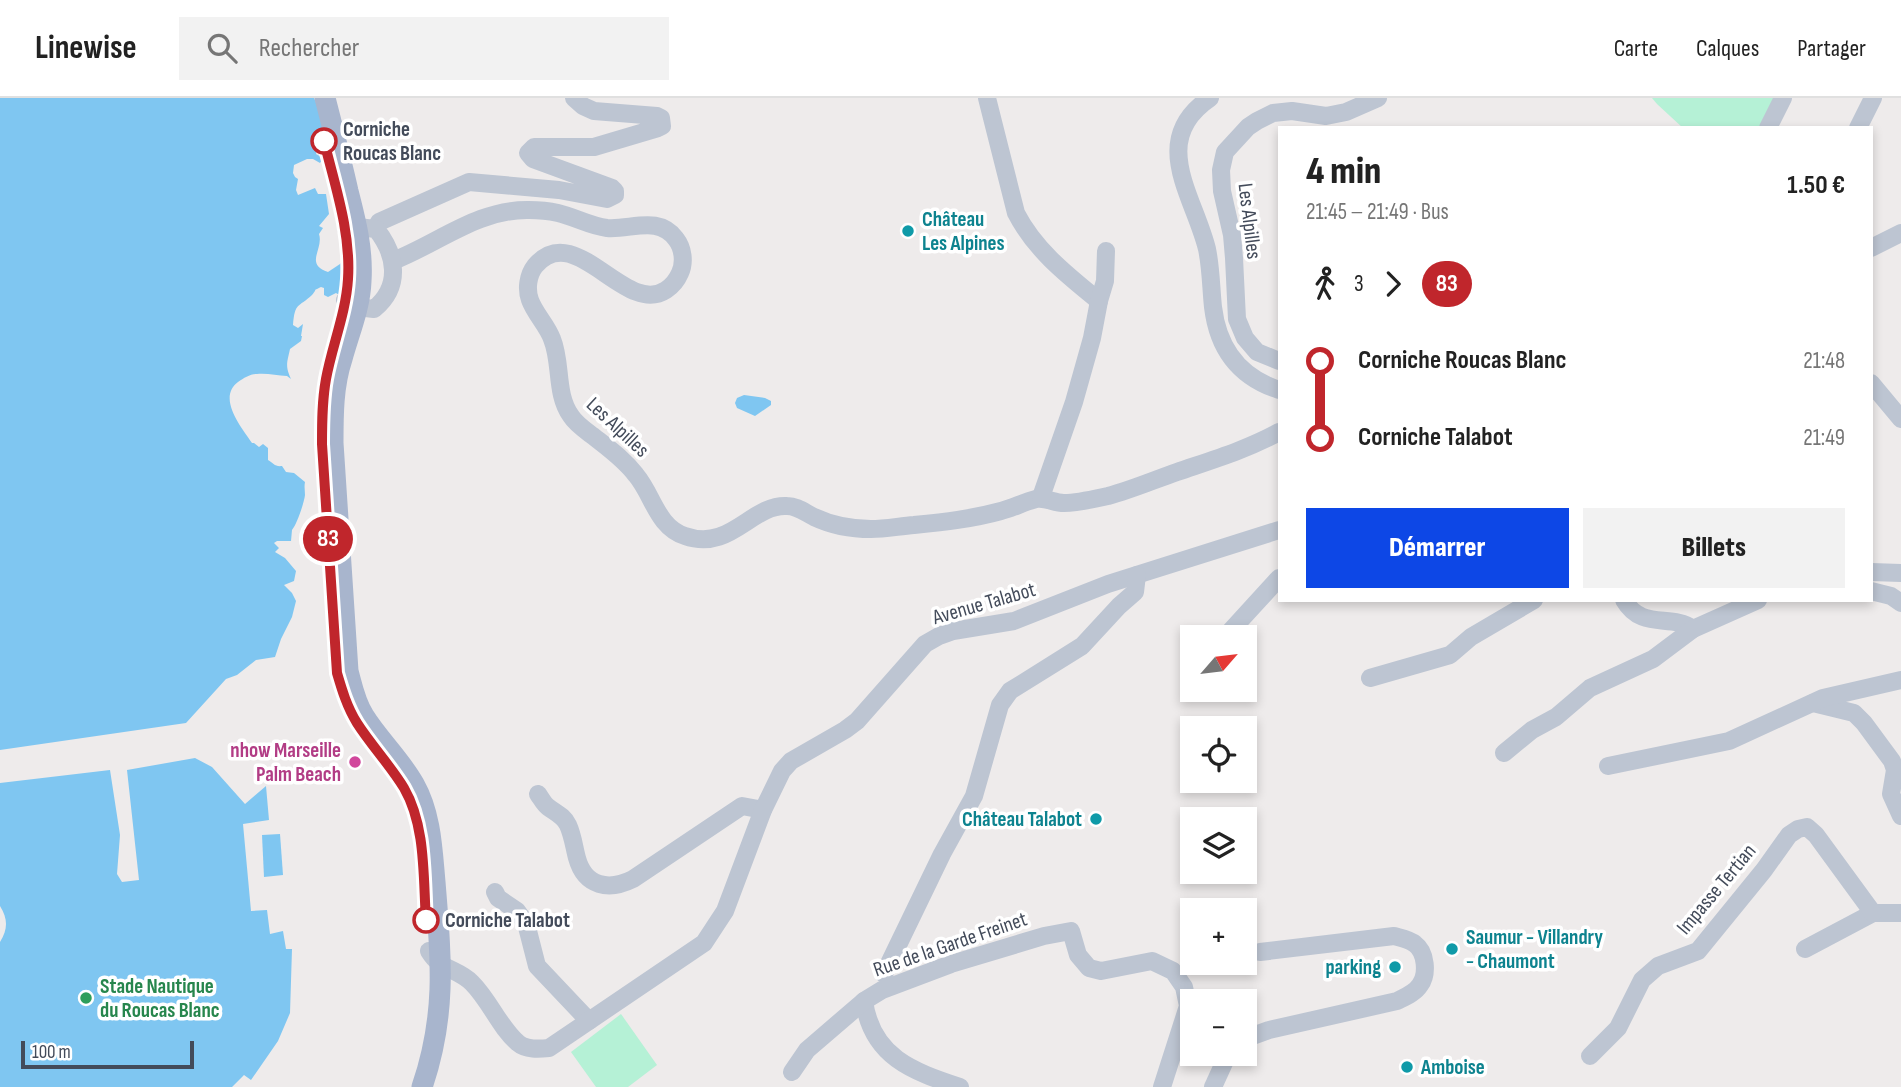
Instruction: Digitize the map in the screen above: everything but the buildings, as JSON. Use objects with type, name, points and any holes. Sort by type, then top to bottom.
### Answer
[{"type":"main road","points":[[314,98],[359,228],[348,257],[349,304]]},
{"type":"main road","points":[[326,98],[359,228],[362,253],[361,284],[349,304],[325,381],[322,412],[337,673],[344,699],[355,721],[405,789],[413,809],[421,845],[435,958],[439,1020],[430,1065],[422,1087]]},
{"type":"main road","points":[[410,1087],[428,1018],[435,958]]},
{"type":"street","points":[[359,228],[379,222],[469,182],[612,198],[615,195],[612,188],[533,159],[528,153],[529,150],[534,147],[594,147],[658,128],[662,126],[662,118],[594,111],[573,98]]},
{"type":"street","points":[[987,98],[1016,213],[1023,227],[1045,255],[1099,301]]},
{"type":"street","points":[[1210,98],[1195,110],[1181,136],[1178,163],[1181,178],[1210,262],[1213,310],[1223,346],[1247,374],[1262,384],[1278,390]]},
{"type":"street","name":"Les Alpilles","points":[[1278,362],[1257,352],[1245,338],[1237,319],[1233,247],[1222,191],[1225,152],[1248,127],[1273,113],[1292,111],[1326,116],[1346,112],[1378,98]]},
{"type":"street","points":[[1769,126],[1783,98]]},
{"type":"street","points":[[1859,126],[1872,98]]},
{"type":"street","name":"Les Alpilles","points":[[393,261],[480,218],[504,212],[528,210],[556,213],[604,228],[657,225],[668,230],[682,251],[682,265],[679,276],[670,287],[660,293],[636,293],[582,258],[559,253],[545,257],[536,265],[529,275],[528,288],[530,301],[552,338],[562,397],[573,419],[628,466],[640,480],[666,524],[682,536],[697,539],[726,535],[774,507],[799,508],[831,523],[871,529],[964,520],[1041,497],[1065,503],[1110,495],[1227,456],[1256,445],[1278,433]]},
{"type":"street","points":[[349,304],[374,309],[383,302],[393,275],[393,261],[388,246],[359,228]]},
{"type":"street","points":[[1873,247],[1901,233]]},
{"type":"street","points":[[1041,497],[1074,402],[1092,338],[1105,281],[1106,251]]},
{"type":"street","points":[[1873,385],[1901,419]]},
{"type":"street","name":"Avenue Talabot","points":[[435,958],[468,979],[484,995],[509,1034],[520,1045],[537,1049],[549,1048],[704,943],[725,911],[762,810],[782,771],[791,761],[857,721],[925,644],[953,631],[1014,621],[1108,584],[1278,530]]},
{"type":"street","points":[[1873,572],[1901,573]]},
{"type":"street","points":[[884,974],[942,854],[974,796],[1000,705],[1010,691],[1082,646],[1135,592],[1137,575]]},
{"type":"street","points":[[1236,625],[1278,579]]},
{"type":"street","points":[[1108,584],[1116,586],[1119,591],[1119,606]]},
{"type":"street","points":[[1873,592],[1891,596],[1901,603]]},
{"type":"street","points":[[1370,678],[1450,655],[1471,637],[1531,602]]},
{"type":"street","points":[[1626,602],[1635,612],[1651,621],[1674,622],[1693,628]]},
{"type":"street","points":[[1504,753],[1532,730],[1556,717],[1590,688],[1653,659],[1693,628],[1753,602]]},
{"type":"street","points":[[1608,766],[1729,741],[1824,698],[1901,680]]},
{"type":"street","points":[[1813,703],[1854,713],[1864,723],[1892,761],[1895,770],[1891,794],[1901,816]]},
{"type":"street","points":[[538,794],[548,807],[568,823],[577,860],[589,879],[611,886],[622,885],[633,879],[742,806],[762,810]]},
{"type":"street","name":"Impasse Tertian","points":[[1590,1056],[1618,1028],[1642,980],[1658,966],[1698,951],[1789,835],[1798,830],[1807,827],[1816,835],[1873,913]]},
{"type":"street","points":[[495,892],[498,898],[517,911],[522,918],[527,927],[537,967],[589,1021]]},
{"type":"street","points":[[1805,949],[1873,913],[1901,913]]},
{"type":"street","name":"Rue de la Garde Freinet","points":[[792,1072],[807,1050],[864,1001],[882,990],[951,964],[1044,936],[1071,931],[1078,954],[1089,968],[1101,971],[1152,961],[1173,971],[1185,987],[1188,1006],[1162,1087]]},
{"type":"street","points":[[1257,1034],[1397,1001],[1414,991],[1425,974],[1421,951],[1416,944],[1394,936],[1260,952]]},
{"type":"street","points":[[864,1001],[867,1020],[876,1038],[896,1059],[960,1087]]},
{"type":"street","points":[[1213,1087],[1222,1066]]},
{"type":"green space","points":[[1652,98],[1776,98],[1762,126],[1681,126]]},
{"type":"green space","points":[[621,1014],[657,1065],[628,1087],[596,1087],[571,1052]]},
{"type":"water","points":[[0,98],[314,98],[324,121],[316,154],[323,158],[320,163],[307,159],[294,165],[293,173],[298,179],[298,195],[315,188],[318,194],[326,194],[329,214],[319,226],[323,228],[319,234],[316,260],[321,269],[328,272],[346,257],[352,272],[344,298],[336,293],[328,297],[324,295],[324,288],[321,287],[296,309],[293,325],[298,328],[303,324],[301,341],[290,349],[288,358],[287,367],[291,379],[287,376],[252,375],[238,382],[230,396],[233,412],[252,443],[259,447],[263,444],[268,448],[268,460],[282,466],[286,472],[294,473],[305,482],[304,499],[292,530],[291,541],[274,543],[279,548],[275,552],[285,558],[296,571],[294,581],[284,585],[296,601],[275,657],[256,660],[237,675],[226,679],[186,723],[0,750]]},
{"type":"water","points":[[744,395],[765,398],[771,401],[771,405],[755,416],[737,408],[737,398]]},
{"type":"water","points":[[195,758],[212,767],[245,804],[266,786],[269,820],[243,824],[251,911],[267,910],[270,934],[283,931],[286,949],[292,949],[290,1013],[278,1041],[251,1080],[244,1075],[232,1087],[0,1087],[0,942],[6,924],[0,906],[0,783],[110,770],[120,835],[117,874],[122,882],[139,880],[127,770]]},
{"type":"water","points":[[280,834],[283,875],[264,877],[262,835]]},
{"type":"bus line","name":"83","points":[[324,141],[346,229],[349,253],[345,300],[325,381],[322,412],[337,673],[344,699],[355,721],[405,789],[413,809],[421,845],[426,920]]},
{"type":"place","name":"Corniche Roucas Blanc","points":[[324,141]]},
{"type":"place","name":"Château Les Alpines","points":[[908,231]]},
{"type":"place","name":"nhow Marseille Palm Beach","points":[[355,762]]},
{"type":"place","name":"Château Talabot","points":[[1096,819]]},
{"type":"place","name":"Corniche Talabot","points":[[426,920]]},
{"type":"place","name":"Saumur - Villandry - Chaumont","points":[[1452,949]]},
{"type":"place","name":"parking","points":[[1395,967]]},
{"type":"place","name":"Stade Nautique du Roucas Blanc","points":[[86,998]]},
{"type":"place","name":"Amboise","points":[[1407,1067]]}]
